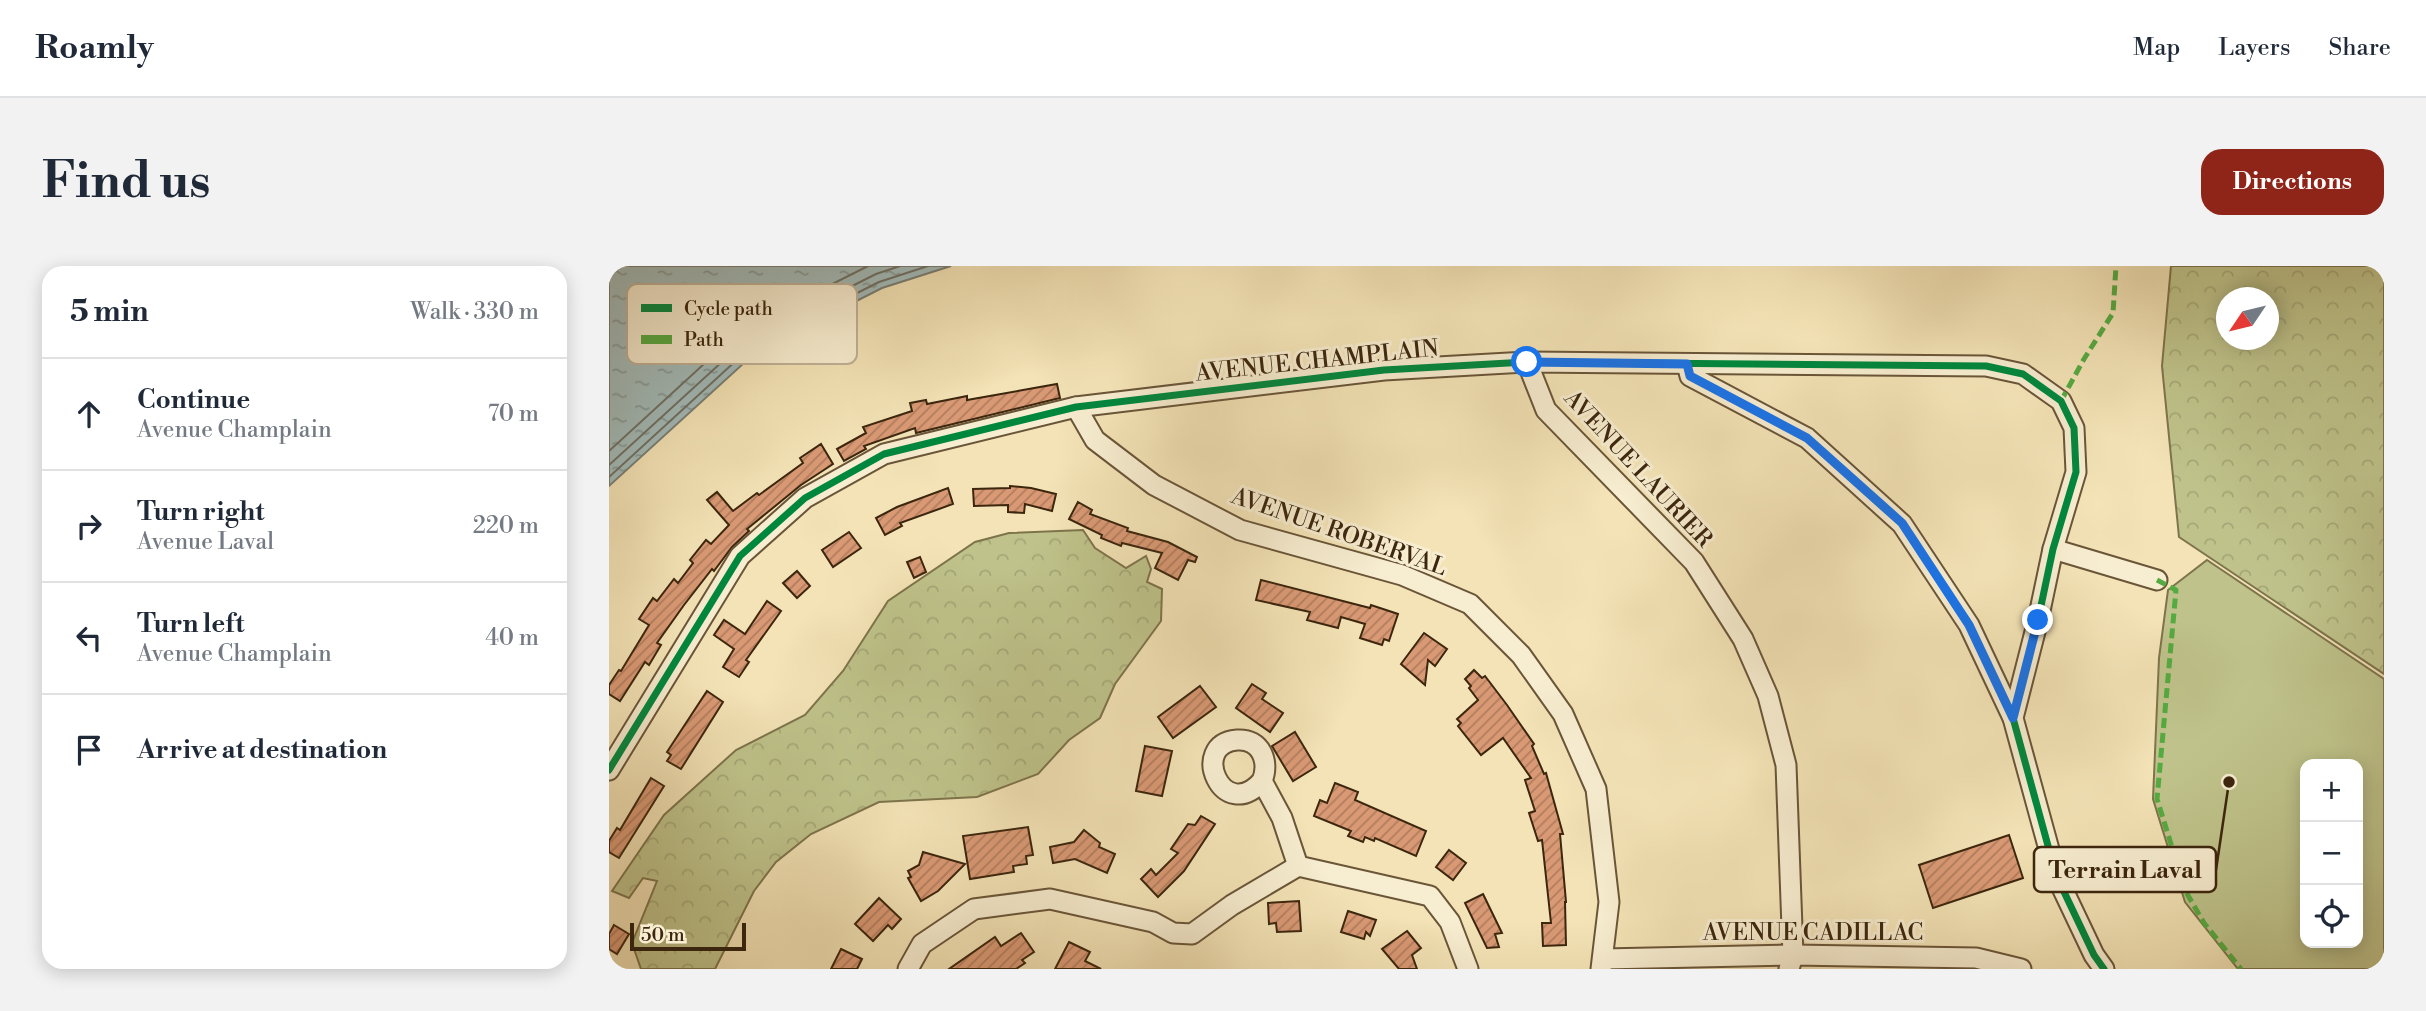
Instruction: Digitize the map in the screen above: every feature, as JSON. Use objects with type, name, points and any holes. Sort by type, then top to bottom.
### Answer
[{"type":"street","name":"AVENUE CHAMPLAIN","points":[[609,770],[740,556],[805,498],[884,454],[1076,407],[1384,370],[1527,362],[1986,366],[2023,374],[2061,401],[2074,428],[2076,472],[2053,549],[2013,718]]},
{"type":"street","name":"AVENUE LAURIER","points":[[1527,362],[1546,410],[1694,562],[1748,650],[1768,696],[1786,765],[1791,962]]},
{"type":"street","points":[[1687,364],[1690,376],[1807,438],[1902,523],[1969,625],[2013,718],[2056,875],[2094,955],[2104,969]]},
{"type":"street","name":"AVENUE ROBERVAL","points":[[1076,407],[1095,440],[1154,485],[1240,530],[1402,575],[1470,604],[1521,655],[1563,714],[1595,789],[1609,902],[1602,964]]},
{"type":"street","points":[[2053,549],[2157,580]]},
{"type":"street","points":[[1262,781],[1282,818],[1298,866]]},
{"type":"street","points":[[908,969],[922,944],[974,909],[1050,899],[1153,922],[1173,933],[1192,934],[1232,905],[1298,866],[1430,896],[1450,922],[1468,969]]},
{"type":"street","name":"AVENUE CADILLAC","points":[[1602,964],[1976,958],[2021,969]]},
{"type":"green space","points":[[2171,266],[2384,266],[2384,674],[2179,537],[2162,366]]},
{"type":"green space","points":[[1083,530],[1095,548],[1126,568],[1146,556],[1151,569],[1147,582],[1162,589],[1161,621],[1115,684],[1100,718],[1069,740],[1038,774],[977,797],[879,802],[811,834],[776,862],[754,891],[715,969],[641,969],[632,943],[657,881],[643,878],[629,898],[612,891],[664,815],[736,750],[805,715],[843,671],[888,601],[975,542],[1009,533]]},
{"type":"green space","points":[[2207,560],[2384,679],[2384,969],[2238,969],[2185,902],[2153,799],[2159,658],[2168,590]]},
{"type":"water","points":[[609,266],[951,266],[882,288],[857,301],[857,284],[627,284],[627,364],[743,364],[609,486]]},
{"type":"building","points":[[1057,384],[1060,398],[916,433],[915,428],[864,446],[866,449],[844,461],[837,449],[866,433],[863,427],[912,411],[910,403],[926,400],[927,404],[967,396],[967,400]]},
{"type":"building","points":[[821,444],[833,464],[801,485],[747,529],[749,531],[732,547],[714,571],[712,569],[684,605],[657,643],[661,645],[649,665],[645,662],[620,701],[609,694],[609,685],[619,670],[621,671],[649,625],[639,619],[653,598],[657,601],[674,579],[678,583],[693,563],[690,560],[706,540],[711,544],[729,525],[707,500],[717,492],[733,511],[803,463],[800,458]]},
{"type":"building","points":[[1010,486],[1056,494],[1052,511],[1025,504],[1024,513],[1008,512],[1008,505],[974,506],[973,489]]},
{"type":"building","points":[[948,488],[953,504],[900,523],[902,526],[885,535],[876,518]]},
{"type":"building","points":[[1078,502],[1092,510],[1090,514],[1128,528],[1127,531],[1168,542],[1197,557],[1195,562],[1188,560],[1178,580],[1155,568],[1162,553],[1122,543],[1121,546],[1101,538],[1102,535],[1069,519]]},
{"type":"building","points":[[849,532],[861,548],[833,567],[822,550]]},
{"type":"building","points":[[920,557],[926,572],[914,578],[907,562]]},
{"type":"building","points":[[797,571],[810,586],[797,598],[783,583]]},
{"type":"building","points":[[1261,580],[1370,608],[1371,605],[1398,614],[1389,641],[1384,639],[1382,645],[1360,638],[1365,624],[1341,617],[1338,628],[1307,620],[1310,612],[1256,600]]},
{"type":"building","points":[[767,601],[781,611],[746,660],[749,662],[739,677],[723,667],[734,649],[714,635],[724,620],[745,634]]},
{"type":"building","points":[[1424,633],[1447,649],[1435,666],[1428,660],[1425,685],[1401,664]]},
{"type":"building","points":[[1474,670],[1482,678],[1485,676],[1507,705],[1534,744],[1532,746],[1544,774],[1546,773],[1563,834],[1560,834],[1566,902],[1566,945],[1543,946],[1542,923],[1551,923],[1542,840],[1538,841],[1529,813],[1535,811],[1525,780],[1531,778],[1503,738],[1481,755],[1458,726],[1461,723],[1457,719],[1478,700],[1465,679]]},
{"type":"building","points":[[1252,684],[1266,693],[1262,699],[1283,713],[1270,732],[1236,708]]},
{"type":"building","points":[[1200,686],[1216,707],[1173,738],[1158,717]]},
{"type":"building","points":[[707,691],[723,702],[681,769],[667,761],[671,755],[667,752]]},
{"type":"building","points":[[1295,732],[1316,767],[1293,781],[1272,746]]},
{"type":"building","points":[[1145,746],[1172,751],[1162,796],[1136,791]]},
{"type":"building","points":[[651,778],[664,786],[619,858],[609,852],[609,841],[617,828],[620,830]]},
{"type":"building","points":[[1335,783],[1358,792],[1355,800],[1426,831],[1416,856],[1375,838],[1374,841],[1365,837],[1363,842],[1348,836],[1351,831],[1314,816],[1320,800],[1327,803]]},
{"type":"building","points":[[1201,816],[1215,824],[1184,871],[1158,897],[1141,879],[1151,869],[1156,875],[1178,853],[1171,849],[1188,824],[1195,825]]},
{"type":"building","points":[[1028,827],[1033,855],[1026,856],[1027,864],[1013,866],[1014,872],[970,879],[963,836]]},
{"type":"building","points":[[1084,830],[1100,843],[1099,847],[1115,854],[1107,873],[1075,859],[1053,863],[1050,847],[1074,842]]},
{"type":"building","points":[[2009,835],[2023,878],[1933,908],[1919,865]]},
{"type":"building","points":[[1449,850],[1466,863],[1453,880],[1436,867]]},
{"type":"building","points":[[923,852],[965,864],[938,891],[921,901],[908,878],[911,877],[908,871],[919,865]]},
{"type":"building","points":[[1483,894],[1502,933],[1495,934],[1499,947],[1487,948],[1465,903]]},
{"type":"building","points":[[879,898],[901,919],[892,929],[888,925],[873,941],[855,924]]},
{"type":"building","points":[[1299,901],[1301,931],[1277,932],[1276,923],[1269,924],[1268,903]]},
{"type":"building","points":[[1348,911],[1376,920],[1370,936],[1366,932],[1364,939],[1341,932]]},
{"type":"building","points":[[614,925],[629,934],[617,954],[609,949],[609,934]]},
{"type":"building","points":[[1407,931],[1421,948],[1412,955],[1417,969],[1399,969],[1382,949]]},
{"type":"building","points":[[1021,933],[1034,952],[1022,960],[1025,963],[1016,969],[949,969],[995,937],[1001,946]]},
{"type":"building","points":[[1069,942],[1090,952],[1085,961],[1101,969],[1055,969]]},
{"type":"building","points":[[841,949],[862,959],[857,969],[831,969]]},
{"type":"marked path","points":[[2061,401],[2113,313],[2116,266]]},
{"type":"marked path","points":[[2157,580],[2176,590],[2157,799],[2186,892],[2204,923],[2241,969]]},
{"type":"cycle path","points":[[609,770],[740,556],[805,498],[884,454],[1076,407],[1384,370],[1527,362],[1986,366],[2023,374],[2061,401],[2074,428],[2076,472],[2053,549],[2013,718],[2056,875],[2094,955],[2104,969]]},
{"type":"place","name":"Terrain Laval","points":[[2229,782]]},
{"type":"route","points":[[1527,362],[1687,364],[1690,376],[1807,438],[1902,523],[1969,625],[2013,718],[2038,620]]}]
